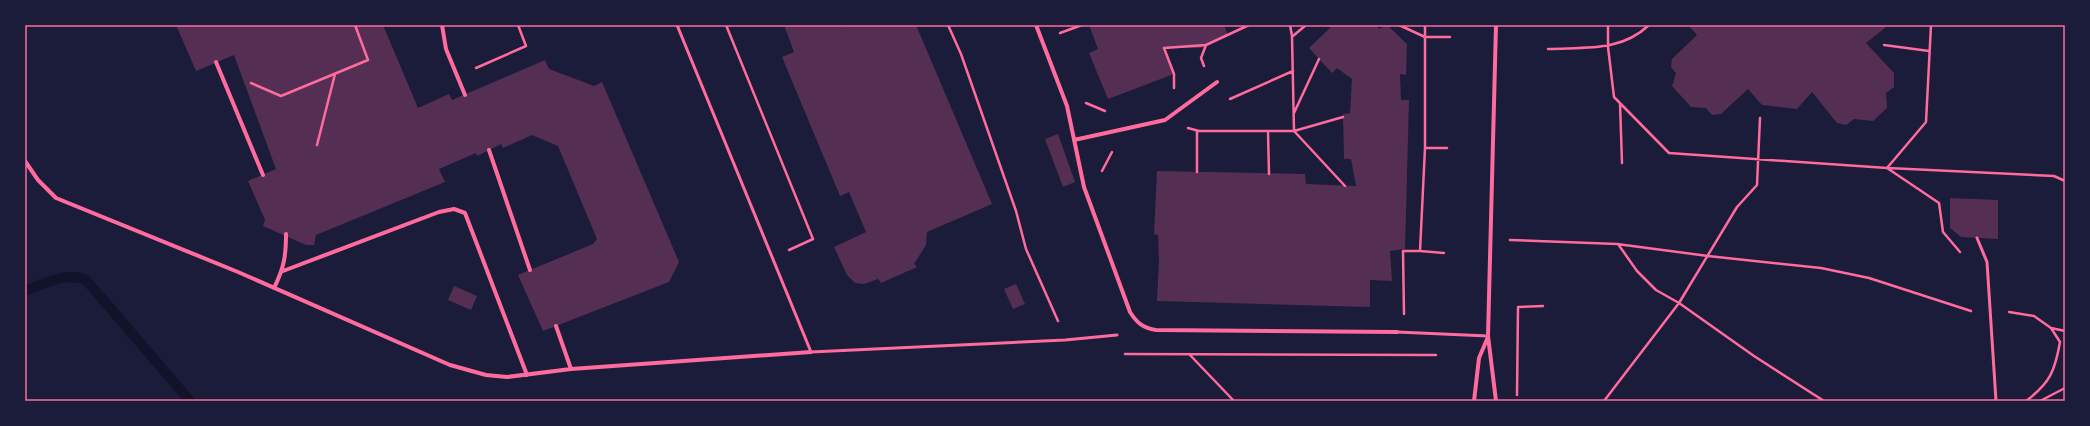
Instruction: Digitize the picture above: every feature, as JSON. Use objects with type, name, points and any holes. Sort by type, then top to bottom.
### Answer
[{"type":"street","points":[[442,25],[446,49],[465,95]]},
{"type":"street","points":[[1036,25],[1067,106],[1084,188],[1130,312],[1137,323],[1147,328],[1156,330],[1397,332]]},
{"type":"street","points":[[1496,25],[1492,238],[1488,336],[1496,401]]},
{"type":"street","points":[[216,62],[263,175]]},
{"type":"street","points":[[1074,140],[1165,120],[1215,83]]},
{"type":"street","points":[[490,150],[530,270]]},
{"type":"street","points":[[25,161],[38,180],[56,198],[274,288],[450,365],[486,375],[507,377],[571,369],[811,352]]},
{"type":"street","points":[[283,272],[439,212],[454,209],[465,213],[527,375]]},
{"type":"street","points":[[274,288],[283,272],[286,234]]},
{"type":"street","points":[[556,326],[571,369]]},
{"type":"street","points":[[1474,401],[1479,358],[1488,336]]},
{"type":"lane","points":[[677,25],[811,352],[1065,340],[1117,335]]},
{"type":"lane","points":[[1977,238],[1987,262],[1996,401]]},
{"type":"lane","points":[[1397,332],[1488,336]]},
{"type":"path","points":[[251,83],[281,96],[368,60],[354,25]]},
{"type":"path","points":[[457,76],[526,46],[518,25]]},
{"type":"path","points":[[726,25],[812,239],[772,258]]},
{"type":"path","points":[[948,25],[960,54],[1016,211],[1026,249],[1065,340]]},
{"type":"path","points":[[1058,34],[1082,25]]},
{"type":"path","points":[[1174,92],[1174,74],[1164,48],[1206,45],[1248,25]]},
{"type":"path","points":[[1290,25],[1292,36],[1294,132],[1346,186]]},
{"type":"path","points":[[1292,36],[1306,25]]},
{"type":"path","points":[[1399,25],[1425,37],[1450,37]]},
{"type":"path","points":[[1420,251],[1425,148],[1425,25]]},
{"type":"path","points":[[1608,25],[1608,47],[1614,97],[1669,153],[1888,168],[2054,176],[2065,181]]},
{"type":"path","points":[[1548,49],[1608,47],[1639,35],[1649,25]]},
{"type":"path","points":[[1888,168],[1926,122],[1931,25]]},
{"type":"path","points":[[1056,29],[1060,41]]},
{"type":"path","points":[[1206,45],[1201,58],[1215,83]]},
{"type":"path","points":[[1884,45],[1929,51]]},
{"type":"path","points":[[1294,114],[1319,59]]},
{"type":"path","points":[[317,145],[336,74]]},
{"type":"path","points":[[1085,102],[1111,114]]},
{"type":"path","points":[[1620,103],[1622,163]]},
{"type":"path","points":[[1165,120],[1197,131],[1294,132],[1343,117]]},
{"type":"path","points":[[1604,401],[1679,303],[1737,207],[1757,185],[1760,118]]},
{"type":"path","points":[[1197,131],[1197,172]]},
{"type":"path","points":[[1268,132],[1268,174]]},
{"type":"path","points":[[1425,148],[1447,148]]},
{"type":"path","points":[[1888,168],[1939,203],[1943,232],[1964,256]]},
{"type":"path","points":[[1492,238],[1617,244],[1708,256],[1821,268],[1869,278],[1929,299],[1991,317],[2006,312],[2034,316],[2050,328],[2060,342],[2056,365],[2043,388],[2026,401]]},
{"type":"path","points":[[1617,244],[1637,271],[1656,290],[1679,303],[1754,356],[1824,401]]},
{"type":"path","points":[[1406,332],[1404,315],[1403,251],[1444,253]]},
{"type":"path","points":[[1517,401],[1518,307],[1543,306]]},
{"type":"path","points":[[2050,328],[2065,331]]},
{"type":"path","points":[[1117,335],[1120,354],[1442,355]]},
{"type":"path","points":[[1189,354],[1234,401]]},
{"type":"path","points":[[2040,401],[2065,388]]},
{"type":"building","points":[[176,25],[383,25],[418,108],[449,94],[452,100],[545,60],[549,69],[594,86],[602,82],[679,262],[669,282],[543,331],[518,275],[593,244],[597,239],[558,146],[532,135],[503,148],[501,144],[477,156],[476,153],[439,169],[445,182],[316,235],[314,245],[306,245],[263,226],[265,220],[248,181],[276,169],[234,55],[196,71]]},
{"type":"building","points":[[784,25],[844,25],[845,27],[851,25],[916,25],[992,204],[927,232],[926,245],[914,264],[917,267],[881,283],[878,279],[864,284],[855,283],[847,275],[834,247],[866,232],[849,192],[840,196],[782,57],[794,52]]},
{"type":"building","points":[[1089,25],[1224,25],[1228,35],[1201,48],[1164,48],[1174,74],[1108,99],[1089,53],[1098,49]]},
{"type":"building","points":[[1333,25],[1376,25],[1379,29],[1387,25],[1407,44],[1406,75],[1400,74],[1401,100],[1409,100],[1405,249],[1390,251],[1392,281],[1370,280],[1370,307],[1157,301],[1159,260],[1158,235],[1154,234],[1157,171],[1305,174],[1306,184],[1356,186],[1351,159],[1344,159],[1343,114],[1350,113],[1352,79],[1337,68],[1332,73],[1309,48]]},
{"type":"building","points":[[1688,25],[1885,25],[1885,28],[1866,43],[1894,73],[1894,87],[1886,93],[1887,108],[1873,121],[1854,119],[1846,125],[1837,123],[1812,92],[1797,109],[1762,105],[1748,89],[1721,114],[1712,115],[1706,108],[1691,107],[1672,86],[1676,73],[1671,67],[1672,59],[1697,35]]},
{"type":"building","points":[[1058,134],[1075,182],[1063,187],[1045,139]]},
{"type":"building","points":[[1950,198],[1998,200],[1998,239],[1961,237],[1950,228]]},
{"type":"building","points":[[1016,284],[1025,304],[1013,309],[1004,289]]},
{"type":"building","points":[[454,286],[477,296],[471,310],[448,300]]},
{"type":"waterway","points":[[25,291],[63,278],[71,277],[86,280],[190,401]]}]
